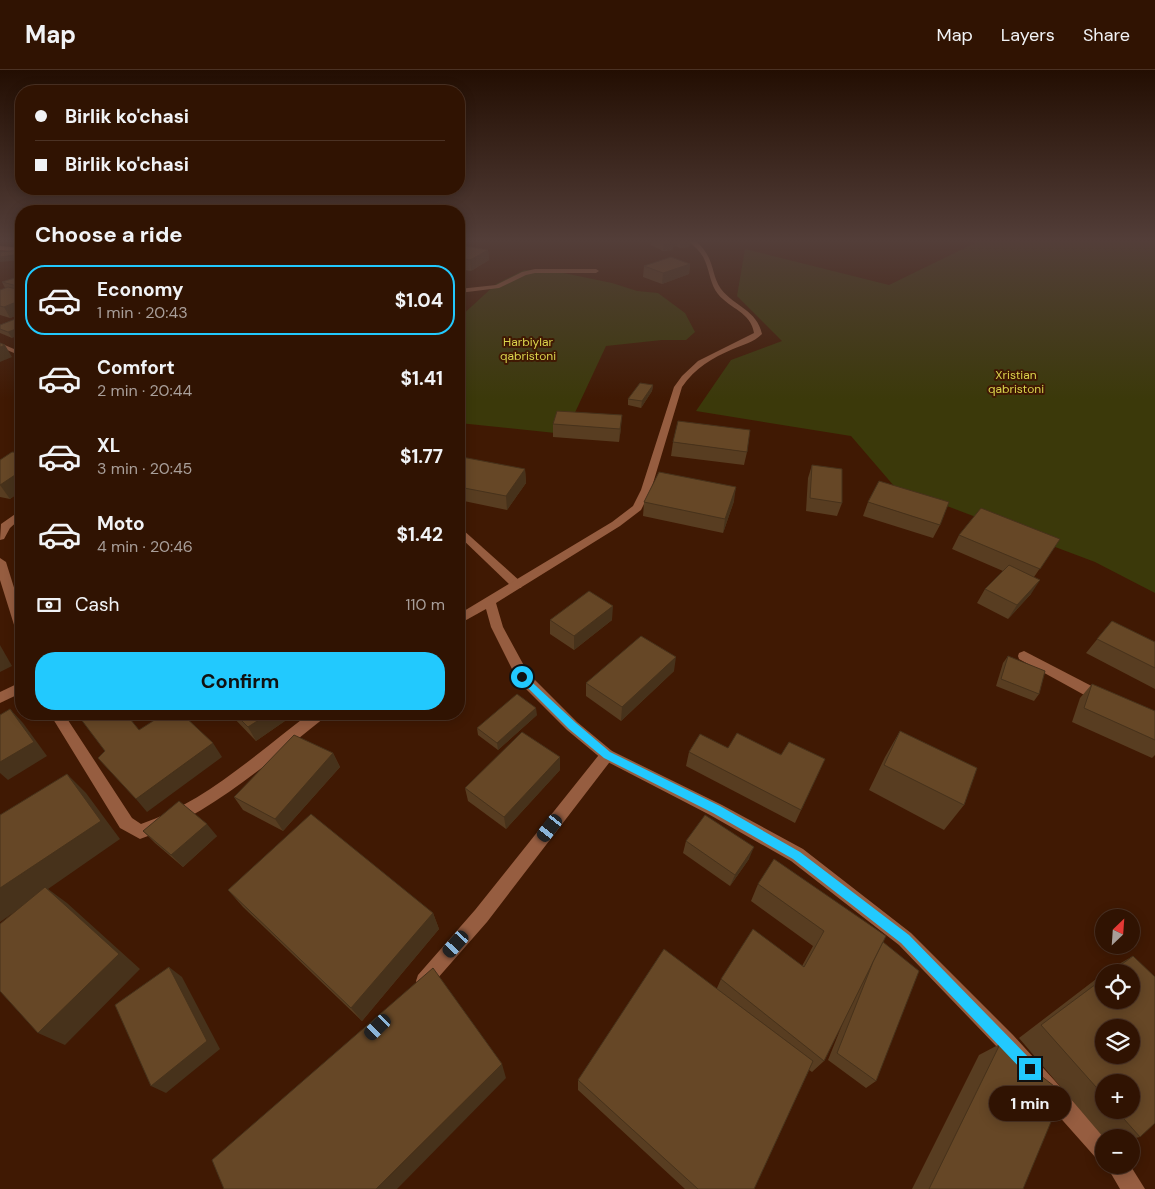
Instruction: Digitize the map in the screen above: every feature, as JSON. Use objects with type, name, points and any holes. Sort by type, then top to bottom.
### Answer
[{"type":"street","points":[[465,617],[616,524],[636,508],[646,490],[678,387],[686,374],[698,363],[752,339],[758,334],[758,327],[752,317],[721,294]]},
{"type":"street","points":[[0,537],[5,526],[15,518]]},
{"type":"street","points":[[0,562],[15,609]]},
{"type":"street","points":[[490,602],[497,627],[522,677],[572,726],[607,755],[716,810],[797,855],[905,939],[1006,1042],[1095,1140]]},
{"type":"street","points":[[1024,656],[1111,703]]},
{"type":"street","points":[[0,698],[15,690]]},
{"type":"street","points":[[61,720],[126,824],[140,832],[160,826],[223,788],[311,720]]},
{"type":"street","points":[[1124,1174],[1134,1189]]},
{"type":"lane","points":[[0,345],[15,351]]},
{"type":"lane","points":[[465,537],[517,585]]},
{"type":"lane","points":[[412,994],[481,916],[607,755]]},
{"type":"green space","name":"Harbiylar qabristoni","points":[[485,294],[660,294],[685,313],[695,332],[686,340],[662,340],[606,346],[565,434],[465,424],[465,312]]},
{"type":"green space","name":"Xristian qabristoni","points":[[737,294],[1155,294],[1155,593],[1095,562],[894,486],[851,436],[696,411],[731,360],[782,341]]},
{"type":"building","points":[[0,294],[15,294],[15,302],[4,307],[0,306]]},
{"type":"building","points":[[15,319],[15,329],[8,332],[0,329],[0,325]]},
{"type":"building","points":[[640,383],[653,385],[642,401],[628,399]]},
{"type":"building","points":[[557,411],[622,415],[620,429],[553,424]]},
{"type":"building","points":[[678,421],[750,430],[747,452],[673,442]]},
{"type":"building","points":[[12,452],[15,452],[15,475],[0,485],[0,460]]},
{"type":"building","points":[[465,458],[525,469],[506,496],[465,488]]},
{"type":"building","points":[[812,465],[842,469],[842,503],[810,498]]},
{"type":"building","points":[[659,472],[736,487],[725,519],[644,502]]},
{"type":"building","points":[[879,481],[949,502],[940,525],[868,502]]},
{"type":"building","points":[[981,508],[1060,539],[1040,569],[959,535]]},
{"type":"building","points":[[1009,565],[1040,580],[1017,605],[985,589]]},
{"type":"building","points":[[589,591],[613,606],[574,636],[550,620]]},
{"type":"building","points":[[1112,621],[1155,642],[1155,668],[1097,639]]},
{"type":"building","points":[[641,636],[676,657],[622,707],[586,683]]},
{"type":"building","points":[[1008,656],[1045,671],[1039,694],[1001,679]]},
{"type":"building","points":[[1092,684],[1155,711],[1155,740],[1084,708]]},
{"type":"building","points":[[517,694],[536,708],[497,743],[477,728]]},
{"type":"building","points":[[10,709],[15,716],[15,720],[18,720],[34,742],[0,762],[0,715]]},
{"type":"building","points":[[82,720],[131,720],[139,730],[155,720],[188,720],[213,743],[136,799],[98,758],[105,751]]},
{"type":"building","points":[[241,720],[259,720],[248,727]]},
{"type":"building","points":[[900,731],[977,768],[964,805],[884,765]]},
{"type":"building","points":[[522,732],[560,757],[504,817],[465,788]]},
{"type":"building","points":[[737,733],[781,755],[789,742],[825,759],[801,810],[689,752],[700,734],[728,748]]},
{"type":"building","points":[[294,735],[333,753],[275,819],[234,797]]},
{"type":"building","points":[[67,774],[101,821],[0,888],[0,815]]},
{"type":"building","points":[[179,801],[207,824],[171,855],[143,831]]},
{"type":"building","points":[[311,814],[433,913],[351,1008],[228,890]]},
{"type":"building","points":[[705,815],[754,847],[735,875],[686,841]]},
{"type":"building","points":[[774,859],[886,936],[824,1061],[721,979],[753,929],[804,967],[824,931],[758,884]]},
{"type":"building","points":[[45,887],[119,954],[38,1033],[0,991],[0,924]]},
{"type":"building","points":[[883,942],[919,971],[876,1081],[837,1053],[873,962]]},
{"type":"building","points":[[664,949],[813,1061],[754,1189],[698,1189],[578,1080]]},
{"type":"building","points":[[1133,956],[1155,977],[1155,1123],[1140,1137],[1140,1129],[1133,1129],[1124,1119],[1140,1119],[1140,1074],[1095,1074],[1095,1086],[1041,1025],[1095,985],[1095,1009],[1140,1009],[1140,964],[1122,964]]},
{"type":"building","points":[[169,967],[207,1041],[151,1086],[115,1005]]},
{"type":"building","points":[[433,968],[502,1064],[376,1189],[224,1189],[212,1160]]},
{"type":"building","points":[[1000,1044],[1063,1093],[1023,1189],[929,1189]]},
{"type":"route","points":[[522,677],[572,726],[607,755],[716,810],[797,855],[905,939],[1030,1069]]}]
